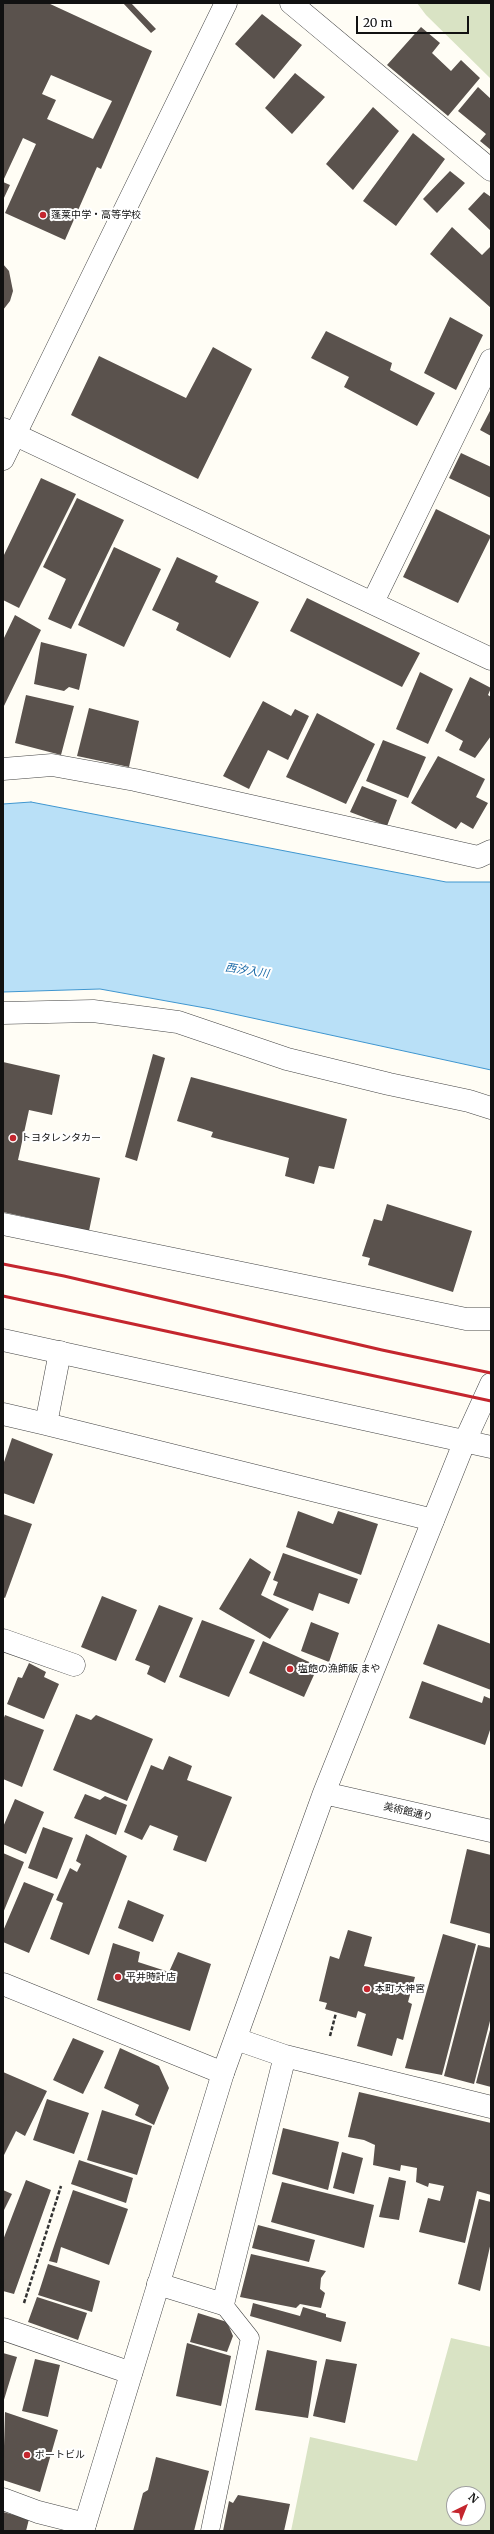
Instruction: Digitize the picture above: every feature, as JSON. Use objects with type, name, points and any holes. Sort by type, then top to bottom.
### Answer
[{"type":"street","points":[[3,460],[9,431],[226,3]]},
{"type":"street","points":[[291,3],[491,170]]},
{"type":"street","points":[[372,602],[491,360]]},
{"type":"street","points":[[9,431],[491,659]]},
{"type":"street","points":[[3,769],[52,765],[135,780],[478,857],[491,851]]},
{"type":"street","points":[[3,1013],[93,1011],[178,1022],[287,1059],[389,1084],[469,1100],[491,1108]]},
{"type":"street","points":[[3,1224],[458,1318],[491,1319]]},
{"type":"street","points":[[3,1340],[464,1443],[491,1447]]},
{"type":"street","points":[[46,1424],[60,1352]]},
{"type":"street","points":[[3,2499],[84,2527],[223,2073],[324,1793],[464,1443],[491,1384]]},
{"type":"street","points":[[3,1414],[433,1520]]},
{"type":"street","points":[[3,1640],[74,1665]]},
{"type":"street","name":"美術館通り","points":[[324,1793],[491,1831]]},
{"type":"street","points":[[3,1984],[223,2073]]},
{"type":"street","points":[[236,2039],[285,2056],[491,2107]]},
{"type":"street","points":[[158,2284],[223,2304],[285,2056]]},
{"type":"street","points":[[9,2331],[131,2373]]},
{"type":"lane","points":[[210,2531],[250,2338],[223,2304]]},
{"type":"path","points":[[9,2331],[61,2186]]},
{"type":"green space","points":[[417,3],[491,3],[491,79],[426,15]]},
{"type":"green space","points":[[451,2338],[491,2347],[491,2531],[291,2531],[310,2437],[417,2461]]},
{"type":"water","name":"西汐入川","points":[[31,802],[446,882],[491,882],[491,1070],[211,1009],[100,989],[3,992],[3,804]]},
{"type":"building","name":"蓬莱中学・高等学校","points":[[3,3],[48,3],[152,51],[101,169],[97,167],[65,240],[5,213],[36,144],[23,138],[3,181]],"holes":[[[51,75],[112,101],[93,139],[47,119],[56,100],[42,94]]]},
{"type":"building","points":[[123,3],[131,3],[156,29],[151,33]]},
{"type":"building","points":[[262,14],[302,45],[274,79],[235,44]]},
{"type":"building","points":[[421,27],[440,43],[432,53],[451,71],[461,60],[480,78],[448,116],[387,65]]},
{"type":"building","points":[[295,73],[325,97],[292,134],[265,108]]},
{"type":"building","points":[[478,87],[491,99],[491,150],[480,141],[486,134],[458,111]]},
{"type":"building","points":[[373,107],[399,131],[353,190],[326,164]]},
{"type":"building","points":[[413,133],[445,159],[396,226],[363,201]]},
{"type":"building","points":[[450,171],[465,183],[437,213],[423,199]]},
{"type":"building","points":[[3,182],[10,185],[3,200]]},
{"type":"building","points":[[484,192],[491,197],[491,231],[468,209]]},
{"type":"building","points":[[452,227],[482,255],[491,246],[491,308],[430,254]]},
{"type":"building","points":[[3,264],[9,271],[13,291],[10,301],[3,310]]},
{"type":"building","points":[[450,317],[483,335],[456,390],[424,373]]},
{"type":"building","points":[[326,331],[392,363],[390,370],[435,393],[417,426],[344,387],[349,377],[311,358]]},
{"type":"building","points":[[213,347],[252,369],[198,479],[71,415],[99,356],[186,398]]},
{"type":"building","points":[[491,409],[491,436],[480,430]]},
{"type":"building","points":[[461,453],[491,467],[491,498],[449,478]]},
{"type":"building","points":[[41,478],[76,494],[19,608],[3,600],[3,557]]},
{"type":"building","points":[[77,498],[124,520],[71,629],[48,619],[66,579],[43,567]]},
{"type":"building","points":[[436,509],[491,536],[458,603],[403,577]]},
{"type":"building","points":[[114,547],[161,569],[124,647],[78,625]]},
{"type":"building","points":[[177,557],[218,576],[215,582],[259,602],[230,658],[176,630],[179,623],[152,610]]},
{"type":"building","points":[[307,598],[420,653],[402,687],[290,631]]},
{"type":"building","points":[[15,615],[41,630],[3,708],[3,640]]},
{"type":"building","points":[[41,642],[87,654],[79,690],[69,687],[64,691],[34,684]]},
{"type":"building","points":[[420,672],[453,689],[428,744],[396,729]]},
{"type":"building","points":[[470,677],[491,688],[488,695],[491,697],[491,736],[475,758],[459,750],[463,741],[445,731]]},
{"type":"building","points":[[26,695],[74,706],[61,755],[15,743]]},
{"type":"building","points":[[263,701],[291,716],[295,709],[309,716],[288,760],[268,750],[249,789],[223,776]]},
{"type":"building","points":[[89,708],[139,721],[129,767],[77,756]]},
{"type":"building","points":[[317,713],[375,744],[346,804],[286,777]]},
{"type":"building","points":[[383,740],[426,757],[408,798],[366,781]]},
{"type":"building","points":[[438,756],[485,779],[476,797],[488,803],[473,829],[461,822],[456,829],[411,803]]},
{"type":"building","points":[[362,786],[397,800],[387,826],[350,812]]},
{"type":"building","points":[[153,1054],[165,1058],[137,1161],[125,1157]]},
{"type":"building","name":"トヨタレンタカー","points":[[3,1062],[60,1075],[52,1115],[29,1110],[18,1160],[100,1178],[89,1231],[3,1212]]},
{"type":"building","points":[[191,1077],[347,1119],[334,1169],[319,1166],[314,1184],[285,1176],[289,1158],[211,1137],[213,1132],[177,1121]]},
{"type":"building","points":[[387,1204],[472,1231],[453,1292],[368,1265],[370,1258],[362,1256],[374,1219],[382,1221]]},
{"type":"building","points":[[12,1438],[53,1454],[34,1504],[3,1493],[3,1465]]},
{"type":"building","points":[[298,1511],[333,1524],[338,1511],[378,1524],[361,1575],[286,1547]]},
{"type":"building","points":[[3,1514],[32,1524],[5,1598],[3,1597]]},
{"type":"building","points":[[283,1553],[358,1579],[349,1604],[319,1593],[313,1611],[273,1595],[278,1582],[273,1580]]},
{"type":"building","points":[[250,1558],[271,1572],[261,1595],[289,1609],[270,1639],[219,1609]]},
{"type":"building","points":[[102,1596],[137,1610],[116,1661],[81,1647]]},
{"type":"building","points":[[159,1605],[193,1618],[165,1683],[147,1674],[150,1666],[135,1660]]},
{"type":"building","points":[[202,1620],[255,1640],[229,1697],[179,1677]]},
{"type":"building","points":[[311,1622],[339,1633],[329,1662],[301,1651]]},
{"type":"building","points":[[438,1624],[491,1644],[491,1690],[423,1664]]},
{"type":"building","points":[[263,1641],[318,1666],[304,1697],[249,1673]]},
{"type":"building","points":[[29,1663],[46,1672],[44,1677],[59,1684],[44,1719],[7,1704],[18,1677],[22,1678]]},
{"type":"building","points":[[422,1681],[482,1703],[484,1696],[491,1699],[491,1727],[485,1745],[409,1718]]},
{"type":"building","points":[[76,1714],[91,1720],[96,1715],[153,1739],[127,1801],[53,1770]]},
{"type":"building","points":[[5,1715],[44,1730],[22,1787],[3,1779],[3,1720]]},
{"type":"building","points":[[169,1756],[192,1766],[187,1780],[232,1797],[206,1862],[173,1850],[178,1836],[150,1825],[142,1840],[124,1832],[151,1765],[163,1770]]},
{"type":"building","points":[[85,1794],[100,1800],[105,1796],[127,1805],[116,1835],[74,1818]]},
{"type":"building","points":[[15,1799],[44,1812],[26,1854],[3,1844],[3,1827]]},
{"type":"building","points":[[43,1827],[73,1838],[57,1879],[28,1868]]},
{"type":"building","points":[[86,1834],[127,1856],[89,1955],[50,1939],[63,1903],[56,1900],[70,1868],[77,1872],[81,1864],[76,1861]]},
{"type":"building","points":[[467,1849],[491,1855],[491,1934],[450,1923]]},
{"type":"building","points":[[3,1853],[24,1862],[3,1913]]},
{"type":"building","points":[[24,1882],[54,1894],[29,1953],[3,1942],[3,1931]]},
{"type":"building","points":[[128,1900],[164,1915],[153,1942],[118,1928]]},
{"type":"building","name":"本町大神宮","points":[[348,1930],[372,1937],[364,1966],[415,1977],[408,2002],[412,2004],[403,2040],[397,2038],[392,2056],[357,2046],[366,2014],[358,2011],[356,2018],[325,2009],[327,2003],[319,2001],[330,1956],[339,1959]]},
{"type":"building","points":[[443,1934],[476,1944],[442,2075],[405,2068]]},
{"type":"building","points":[[113,1943],[140,1952],[138,1962],[169,1972],[178,1952],[211,1964],[190,2031],[97,2000]]},
{"type":"building","points":[[478,1945],[491,1948],[491,2017],[474,2084],[444,2076]]},
{"type":"building","points":[[491,2026],[491,2087],[476,2083]]},
{"type":"building","points":[[73,2038],[104,2051],[83,2094],[53,2080]]},
{"type":"building","points":[[120,2048],[159,2066],[169,2088],[154,2125],[135,2115],[139,2105],[104,2088]]},
{"type":"building","points":[[3,2072],[47,2091],[25,2136],[16,2131],[3,2157]]},
{"type":"building","points":[[359,2092],[491,2123],[491,2195],[477,2191],[465,2243],[419,2232],[428,2198],[440,2201],[444,2186],[429,2183],[428,2187],[416,2182],[417,2168],[401,2165],[400,2171],[373,2165],[375,2145],[364,2140],[348,2137]]},
{"type":"building","points":[[47,2099],[89,2113],[74,2154],[33,2140]]},
{"type":"building","points":[[102,2110],[152,2126],[137,2175],[87,2160]]},
{"type":"building","points":[[283,2128],[339,2142],[328,2190],[272,2174]]},
{"type":"building","points":[[342,2152],[363,2158],[354,2194],[333,2188]]},
{"type":"building","points":[[79,2160],[133,2178],[126,2203],[71,2184]]},
{"type":"building","points":[[389,2177],[406,2181],[399,2220],[379,2217]]},
{"type":"building","points":[[26,2180],[51,2190],[14,2294],[3,2291],[3,2240]]},
{"type":"building","points":[[282,2182],[374,2205],[364,2248],[271,2222]]},
{"type":"building","points":[[3,2190],[12,2194],[3,2212]]},
{"type":"building","points":[[73,2190],[128,2209],[109,2265],[61,2247],[57,2263],[49,2261]]},
{"type":"building","points":[[479,2199],[491,2202],[491,2242],[480,2291],[458,2284]]},
{"type":"building","points":[[258,2225],[315,2240],[309,2262],[252,2248]]},
{"type":"building","points":[[251,2254],[326,2271],[321,2278],[320,2289],[325,2293],[321,2308],[300,2304],[296,2308],[240,2297]]},
{"type":"building","points":[[48,2264],[100,2281],[92,2312],[38,2295]]},
{"type":"building","points":[[37,2297],[87,2313],[78,2340],[28,2322]]},
{"type":"building","points":[[253,2303],[300,2316],[303,2307],[326,2314],[326,2317],[346,2322],[341,2342],[250,2316]]},
{"type":"building","points":[[198,2313],[227,2322],[233,2336],[227,2352],[190,2342]]},
{"type":"building","points":[[187,2343],[231,2356],[221,2406],[176,2396]]},
{"type":"building","points":[[267,2350],[317,2361],[308,2418],[255,2410]]},
{"type":"building","points":[[3,2353],[17,2357],[3,2403]]},
{"type":"building","points":[[35,2359],[60,2365],[48,2417],[22,2411]]},
{"type":"building","points":[[326,2359],[357,2364],[345,2423],[313,2416]]},
{"type":"building","name":"ポートビル","points":[[5,2412],[58,2430],[40,2492],[3,2480]]},
{"type":"building","points":[[156,2457],[209,2471],[194,2531],[133,2531],[143,2493],[148,2490]]},
{"type":"building","points":[[238,2495],[290,2504],[284,2531],[223,2531],[229,2501],[233,2503]]},
{"type":"building","points":[[3,2512],[29,2519],[26,2531],[3,2531]]},
{"type":"railway","points":[[3,1264],[64,1276],[382,1350],[491,1373]]},
{"type":"railway","points":[[3,1296],[491,1401]]},
{"type":"place","name":"蓬莱中学・高等学校","points":[[43,215]]},
{"type":"place","name":"トヨタレンタカー","points":[[13,1138]]},
{"type":"place","name":"塩飽の漁師飯 まや","points":[[290,1669]]},
{"type":"place","name":"平井時計店","points":[[118,1977]]},
{"type":"place","name":"本町大神宮","points":[[367,1989]]},
{"type":"place","name":"ポートビル","points":[[27,2455]]}]
